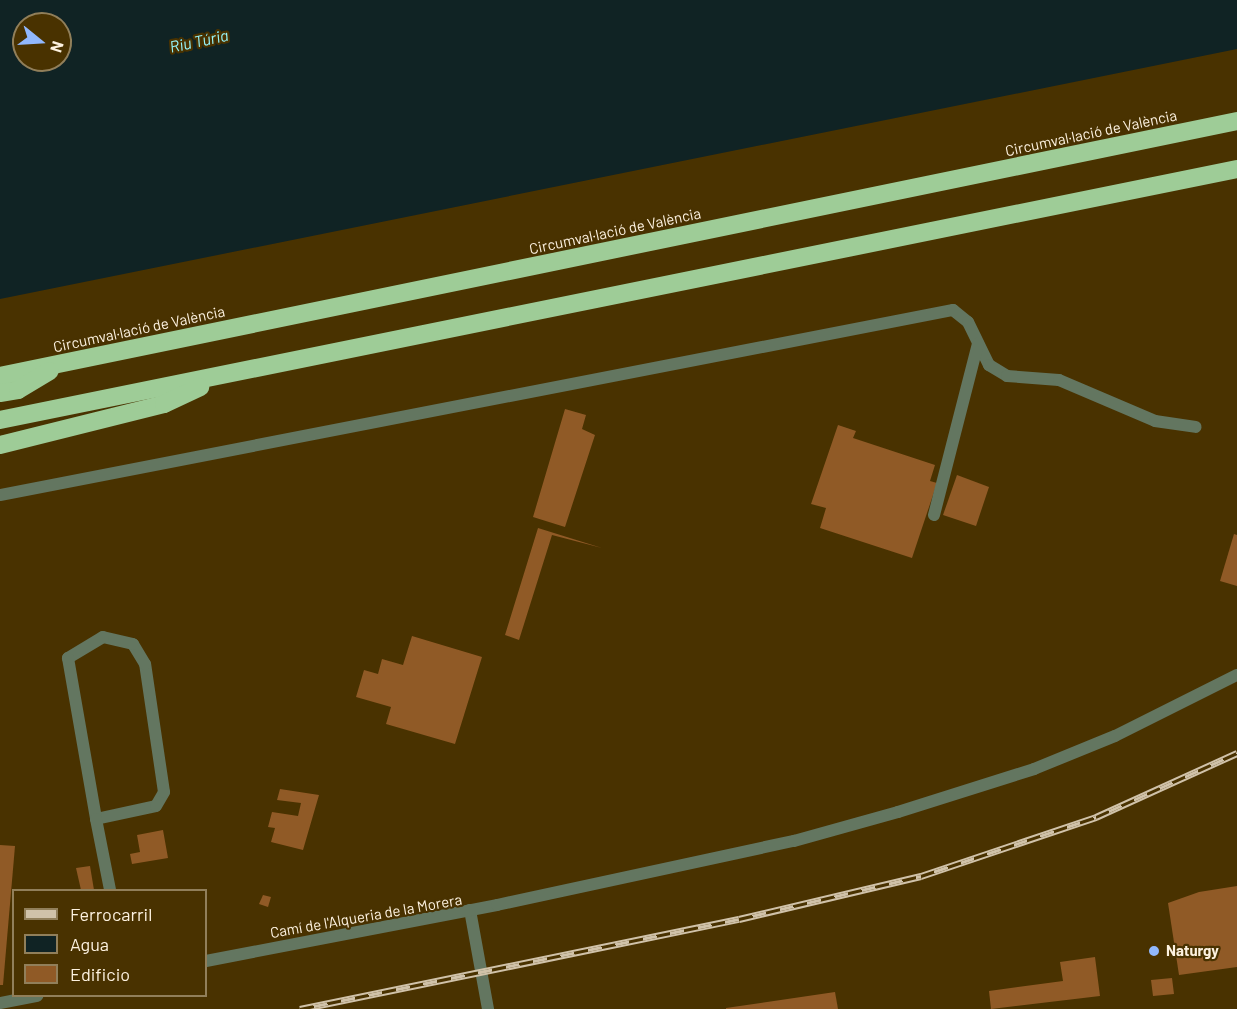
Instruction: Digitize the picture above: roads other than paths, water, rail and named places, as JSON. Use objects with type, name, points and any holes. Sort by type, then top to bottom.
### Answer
[{"type":"highway","name":"Circumval·lació de València","points":[[0,376],[1237,121]]},
{"type":"highway","points":[[0,420],[1237,169]]},
{"type":"highway","points":[[0,393],[18,390],[68,361]]},
{"type":"highway","points":[[0,445],[164,404],[226,374]]},
{"type":"lane","points":[[0,495],[953,310],[969,322],[989,365],[1007,376],[1059,380],[1155,421],[1197,427]]},
{"type":"lane","points":[[934,515],[978,344]]},
{"type":"lane","points":[[96,819],[156,806],[164,792],[145,664],[133,644],[103,637],[82,646],[68,658],[96,819],[110,889]]},
{"type":"lane","points":[[470,910],[794,841],[898,812],[1034,769],[1115,736],[1237,675]]},
{"type":"lane","name":"Camí de l'Alqueria de la Morera","points":[[207,961],[470,910],[488,1009]]},
{"type":"lane","points":[[0,1003],[32,997]]},
{"type":"water","name":"Riu Túria","points":[[0,0],[1237,0],[1237,49],[0,299]]},
{"type":"railway","points":[[300,1009],[739,919],[921,876],[1096,817],[1237,753]]},
{"type":"place","name":"Naturgy","points":[[1154,951]]}]
